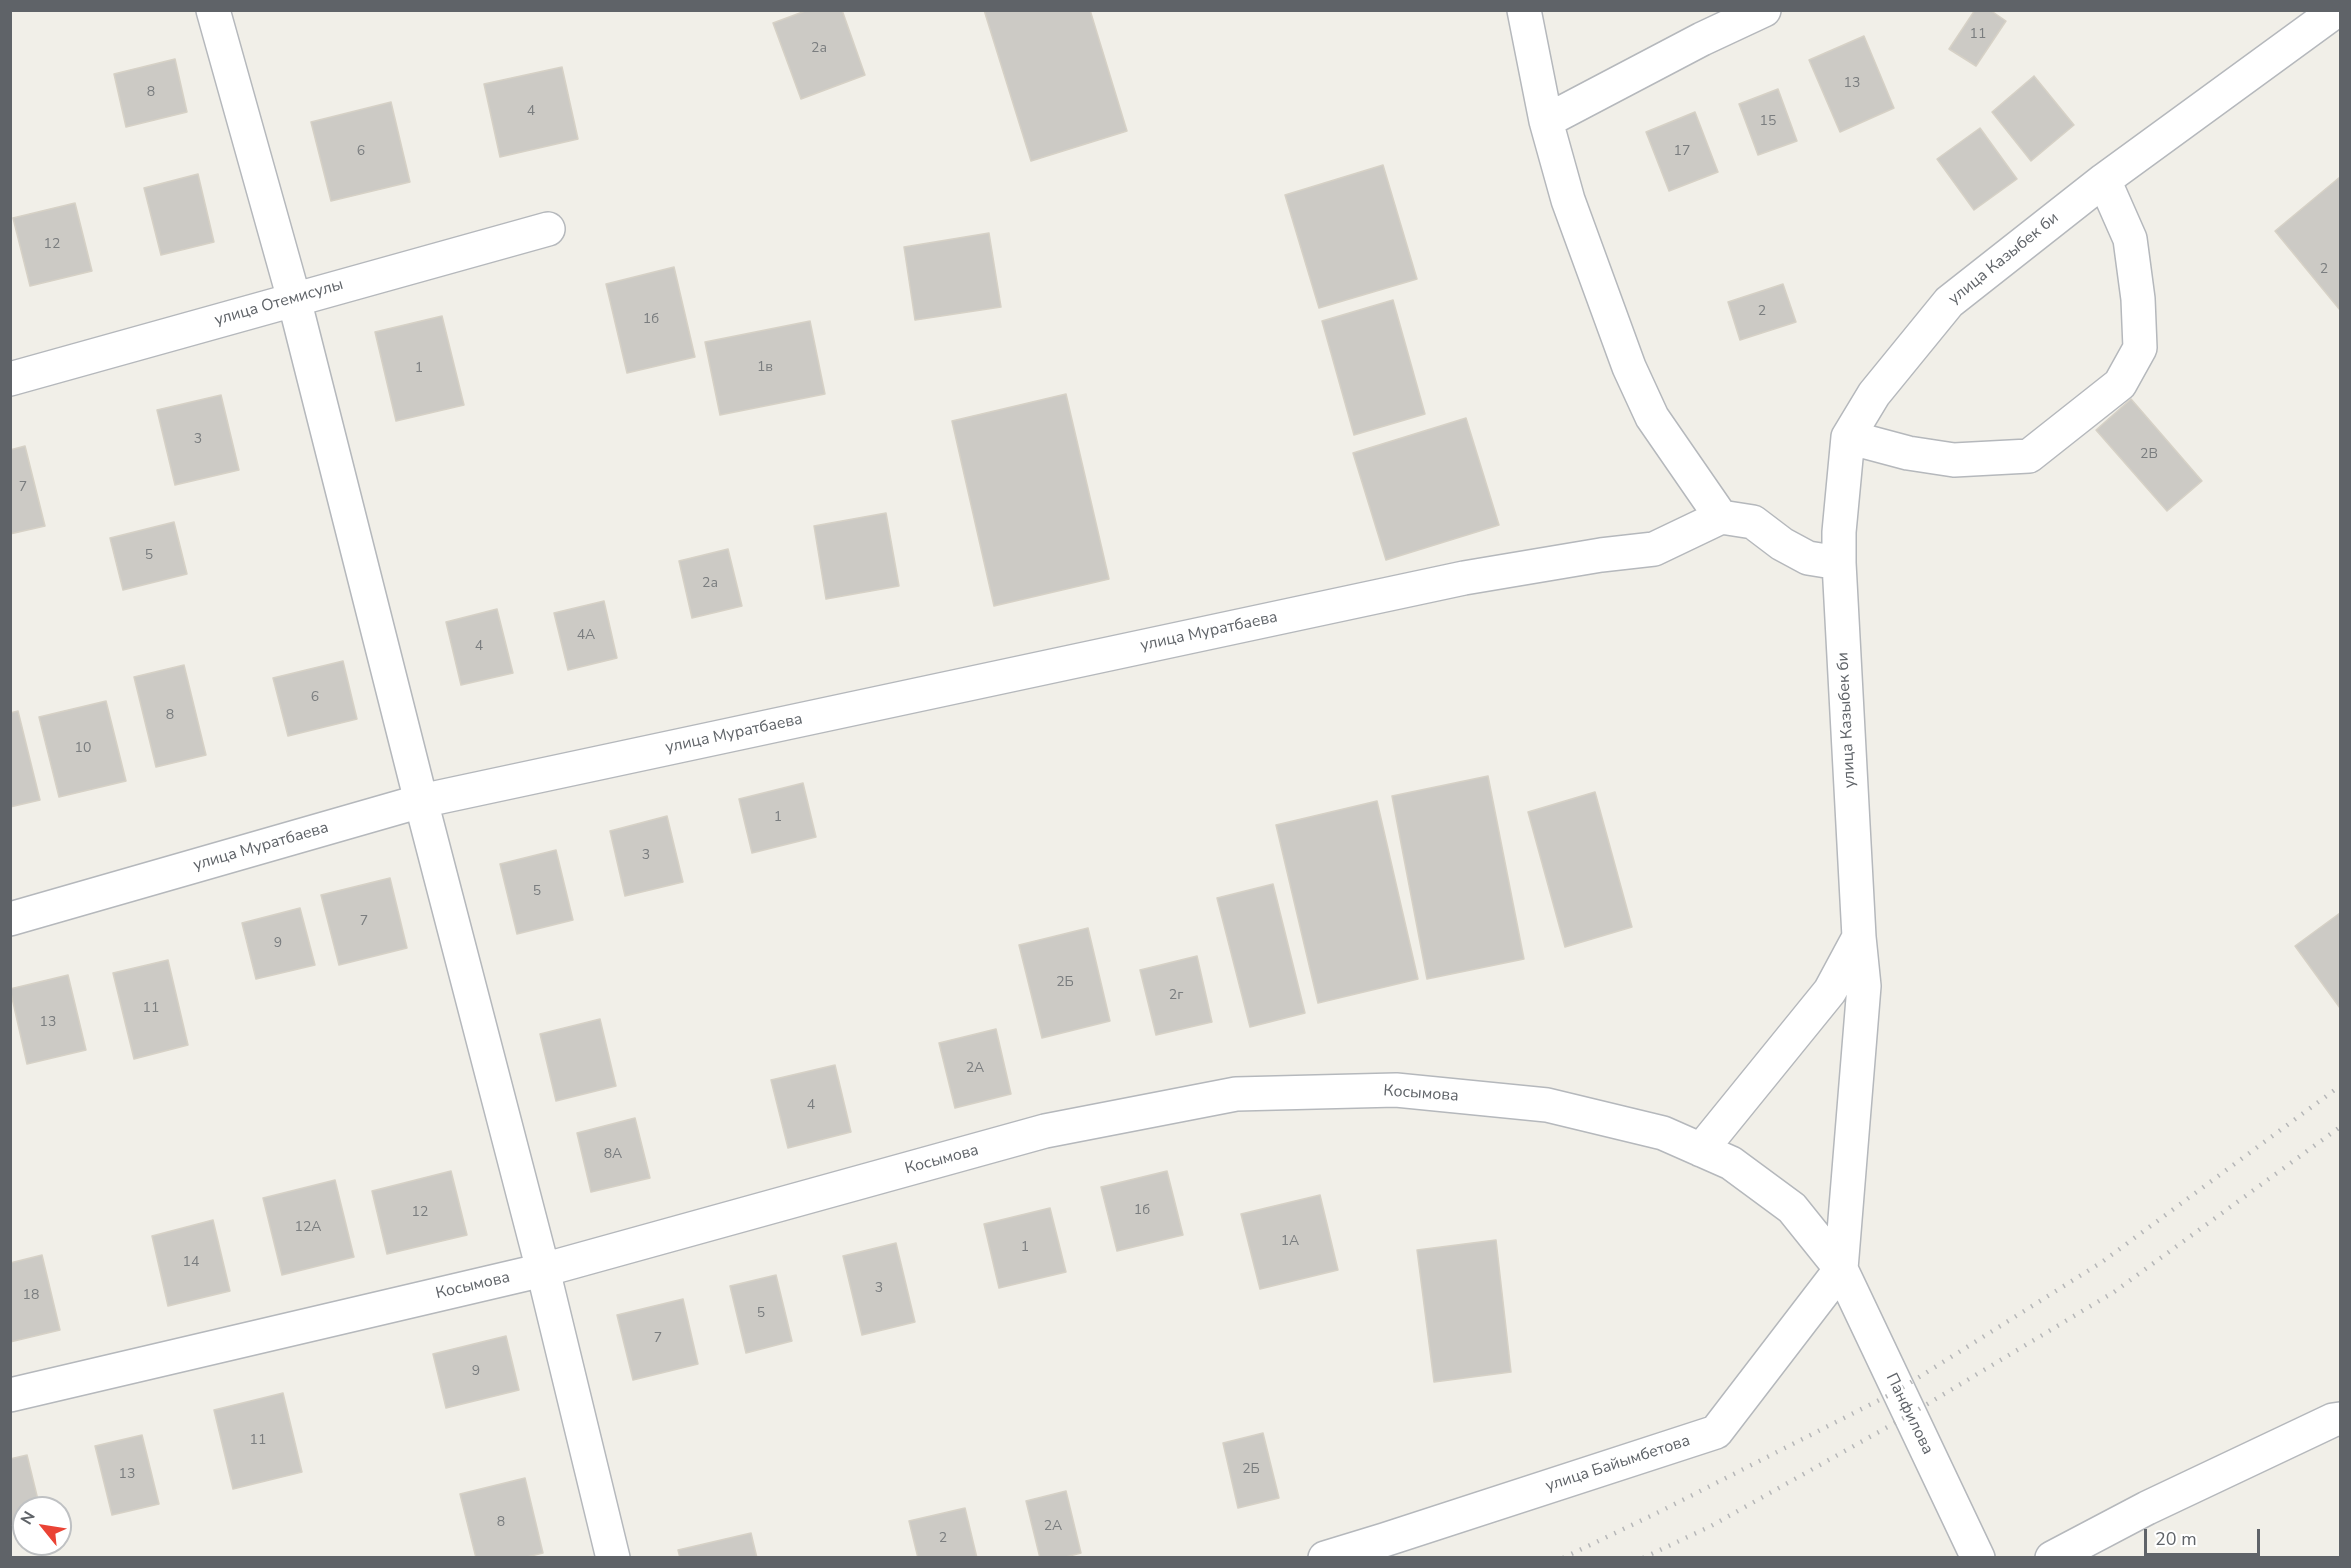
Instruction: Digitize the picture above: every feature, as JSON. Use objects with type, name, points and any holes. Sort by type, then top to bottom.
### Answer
[{"type":"street","points":[[213,10],[294,299],[543,1270],[613,1557]]},
{"type":"street","points":[[1524,10],[1546,121],[1568,200],[1629,367],[1652,417],[1721,517],[1753,522],[1782,544],[1808,558],[1839,562]]},
{"type":"street","points":[[1546,121],[1702,39],[1764,10]]},
{"type":"street","name":"улица Казыбек би","points":[[1841,1269],[1864,986],[1859,937],[1839,562],[1839,532],[1848,437],[1874,394],[1949,302],[2104,180],[2337,10]]},
{"type":"street","points":[[1848,437],[1908,453],[1954,460],[2029,456],[2120,384],[2140,348],[2138,299],[2130,239],[2104,180]]},
{"type":"street","name":"улица Отемисулы","points":[[10,379],[548,229]]},
{"type":"street","name":"улица Муратбаева","points":[[10,919],[421,801],[1464,578],[1601,555],[1654,549],[1721,517]]},
{"type":"street","points":[[1701,1150],[1830,991],[1859,937]]},
{"type":"street","name":"Косымова","points":[[10,1395],[543,1270],[1046,1131],[1236,1094],[1396,1090],[1547,1105],[1662,1133],[1731,1163],[1792,1208],[1841,1269]]},
{"type":"street","name":"улица Байымбетова","points":[[1325,1557],[1716,1432],[1841,1269]]},
{"type":"street","name":"Панфилова","points":[[1841,1269],[1978,1557]]},
{"type":"street","points":[[2052,1557],[2147,1508],[2333,1420],[2340,1419]]},
{"type":"building","points":[[808,10],[842,10],[865,75],[801,99],[773,23]]},
{"type":"building","points":[[984,10],[1090,10],[1127,131],[1031,161]]},
{"type":"building","points":[[1975,10],[1990,10],[2006,21],[1976,66],[1949,49]]},
{"type":"building","points":[[1864,36],[1894,108],[1840,132],[1809,60]]},
{"type":"building","points":[[175,59],[187,112],[126,127],[114,74]]},
{"type":"building","points":[[562,67],[578,139],[500,157],[484,84]]},
{"type":"building","points":[[2034,76],[2074,125],[2031,161],[1992,112]]},
{"type":"building","points":[[1778,89],[1797,141],[1758,155],[1739,104]]},
{"type":"building","points":[[391,102],[410,182],[331,201],[311,122]]},
{"type":"building","points":[[1695,112],[1718,172],[1669,191],[1646,132]]},
{"type":"building","points":[[1980,128],[2017,179],[1974,210],[1937,159]]},
{"type":"building","points":[[1383,165],[1417,279],[1319,308],[1285,195]]},
{"type":"building","points":[[198,174],[214,242],[161,255],[144,188]]},
{"type":"building","points":[[2340,177],[2340,310],[2275,231]]},
{"type":"building","points":[[75,203],[92,271],[30,286],[13,218]]},
{"type":"building","points":[[989,233],[1001,307],[915,320],[904,247]]},
{"type":"building","points":[[674,267],[695,357],[627,373],[606,284]]},
{"type":"building","points":[[1783,284],[1796,322],[1740,340],[1728,302]]},
{"type":"building","points":[[1393,300],[1425,414],[1354,435],[1322,321]]},
{"type":"building","points":[[442,316],[464,405],[396,421],[375,332]]},
{"type":"building","points":[[810,321],[825,394],[720,415],[705,342]]},
{"type":"building","points":[[1066,394],[1109,579],[994,606],[952,421]]},
{"type":"building","points":[[221,395],[239,470],[175,485],[157,410]]},
{"type":"building","points":[[2131,399],[2202,481],[2167,511],[2096,430]]},
{"type":"building","points":[[1466,418],[1499,525],[1386,560],[1353,453]]},
{"type":"building","points":[[25,446],[45,526],[10,534],[10,450]]},
{"type":"building","points":[[886,513],[899,586],[826,599],[814,526]]},
{"type":"building","points":[[174,522],[187,574],[123,590],[110,538]]},
{"type":"building","points":[[728,549],[742,606],[692,618],[679,561]]},
{"type":"building","points":[[604,601],[617,658],[568,670],[554,613]]},
{"type":"building","points":[[497,609],[513,673],[461,685],[446,622]]},
{"type":"building","points":[[343,661],[357,719],[288,736],[273,678]]},
{"type":"building","points":[[184,665],[206,755],[156,767],[134,677]]},
{"type":"building","points":[[106,701],[126,781],[59,797],[39,717]]},
{"type":"building","points":[[18,711],[40,800],[10,807],[10,713]]},
{"type":"building","points":[[1488,776],[1524,959],[1427,979],[1392,796]]},
{"type":"building","points":[[803,783],[816,837],[752,853],[739,799]]},
{"type":"building","points":[[1595,792],[1632,927],[1565,947],[1528,812]]},
{"type":"building","points":[[1377,801],[1418,979],[1318,1003],[1276,825]]},
{"type":"building","points":[[667,816],[683,882],[625,896],[610,831]]},
{"type":"building","points":[[556,850],[573,920],[517,934],[500,864]]},
{"type":"building","points":[[390,878],[407,948],[339,965],[321,895]]},
{"type":"building","points":[[1273,884],[1305,1013],[1250,1027],[1217,898]]},
{"type":"building","points":[[300,908],[315,965],[256,979],[242,923]]},
{"type":"building","points":[[2340,913],[2340,1008],[2295,946]]},
{"type":"building","points":[[1088,928],[1110,1021],[1042,1038],[1019,945]]},
{"type":"building","points":[[1197,956],[1212,1022],[1156,1035],[1140,970]]},
{"type":"building","points":[[168,960],[188,1045],[134,1059],[113,973]]},
{"type":"building","points":[[68,975],[86,1050],[27,1064],[10,989]]},
{"type":"building","points":[[600,1019],[616,1086],[556,1101],[540,1034]]},
{"type":"building","points":[[996,1029],[1011,1094],[955,1108],[939,1043]]},
{"type":"building","points":[[835,1065],[851,1132],[788,1148],[771,1080]]},
{"type":"building","points":[[635,1118],[650,1178],[591,1192],[577,1133]]},
{"type":"building","points":[[451,1171],[467,1235],[387,1254],[372,1191]]},
{"type":"building","points":[[1167,1171],[1183,1235],[1117,1251],[1101,1187]]},
{"type":"building","points":[[335,1180],[354,1257],[282,1275],[263,1198]]},
{"type":"building","points":[[1320,1195],[1338,1270],[1260,1289],[1241,1214]]},
{"type":"building","points":[[1050,1208],[1066,1272],[999,1288],[984,1224]]},
{"type":"building","points":[[213,1220],[230,1291],[168,1306],[152,1236]]},
{"type":"building","points":[[1496,1240],[1511,1372],[1434,1382],[1417,1250]]},
{"type":"building","points":[[896,1243],[915,1322],[862,1335],[843,1256]]},
{"type":"building","points":[[42,1255],[60,1330],[10,1342],[10,1263]]},
{"type":"building","points":[[776,1275],[792,1341],[746,1353],[730,1286]]},
{"type":"building","points":[[683,1299],[698,1364],[633,1380],[617,1315]]},
{"type":"building","points":[[506,1336],[519,1390],[446,1408],[433,1354]]},
{"type":"building","points":[[283,1393],[302,1472],[233,1489],[214,1410]]},
{"type":"building","points":[[1263,1433],[1279,1498],[1238,1508],[1223,1443]]},
{"type":"building","points":[[142,1435],[159,1504],[112,1515],[95,1446]]},
{"type":"building","points":[[27,1455],[37,1496],[12,1496],[12,1528],[10,1528],[10,1459]]},
{"type":"building","points":[[525,1478],[543,1553],[523,1558],[476,1558],[460,1494]]},
{"type":"building","points":[[1066,1491],[1081,1553],[1062,1558],[1040,1558],[1026,1501]]},
{"type":"building","points":[[965,1508],[977,1558],[918,1558],[909,1521]]},
{"type":"building","points":[[751,1533],[757,1558],[680,1558],[678,1550]]},
{"type":"railway","points":[[1563,1558],[1897,1391],[2102,1262],[2340,1086]]},
{"type":"railway","points":[[1643,1558],[1711,1526],[1909,1415],[2114,1292],[2340,1127]]}]
